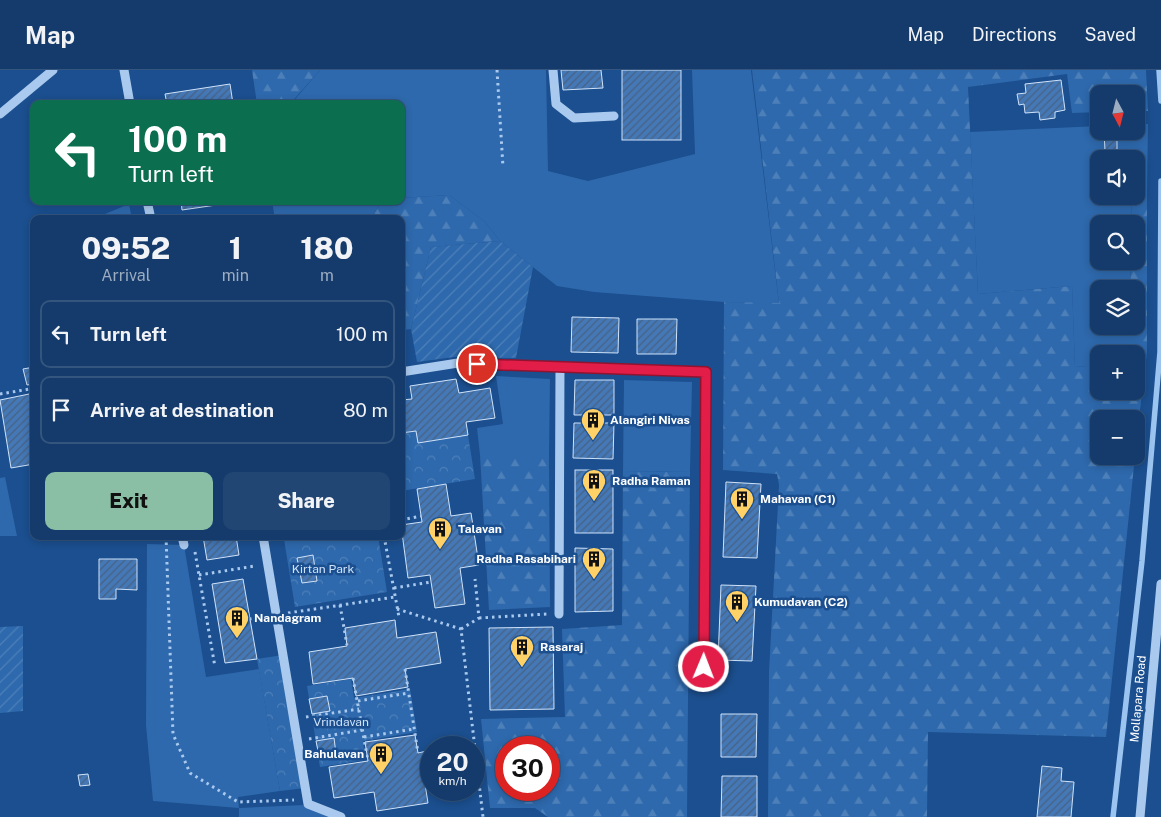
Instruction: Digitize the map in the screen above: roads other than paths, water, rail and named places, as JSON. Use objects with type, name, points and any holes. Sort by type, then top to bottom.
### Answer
[{"type":"street","points":[[0,114],[53,70]]},
{"type":"street","points":[[124,70],[129,100]]},
{"type":"street","points":[[553,70],[556,104],[574,118],[614,116]]},
{"type":"street","points":[[405,371],[458,363],[706,372],[704,667]]},
{"type":"street","points":[[560,366],[560,614]]},
{"type":"street","points":[[264,540],[308,804],[342,817]]},
{"type":"street","name":"Mollapara Road","points":[[1140,817],[1161,584]]},
{"type":"waterway","points":[[1159,70],[1161,101]]},
{"type":"waterway","points":[[1113,817],[1142,561],[1160,352],[1161,181]]},
{"type":"place","name":"Alangiri Nivas","points":[[593,441]]},
{"type":"place","name":"Radha Raman","points":[[594,502]]},
{"type":"place","name":"Mahavan (C1)","points":[[742,520]]},
{"type":"place","name":"Talavan","points":[[440,550]]},
{"type":"place","name":"Radha Rasabihari","points":[[594,580]]},
{"type":"place","name":"Kumudavan (C2)","points":[[737,623]]},
{"type":"place","name":"Nandagram","points":[[237,639]]},
{"type":"place","name":"Rasaraj","points":[[522,668]]},
{"type":"place","name":"Bahulavan","points":[[381,775]]},
{"type":"park label","name":"Kirtan Park","points":[[323,569]]},
{"type":"park label","name":"Vrindavan","points":[[341,722]]}]
